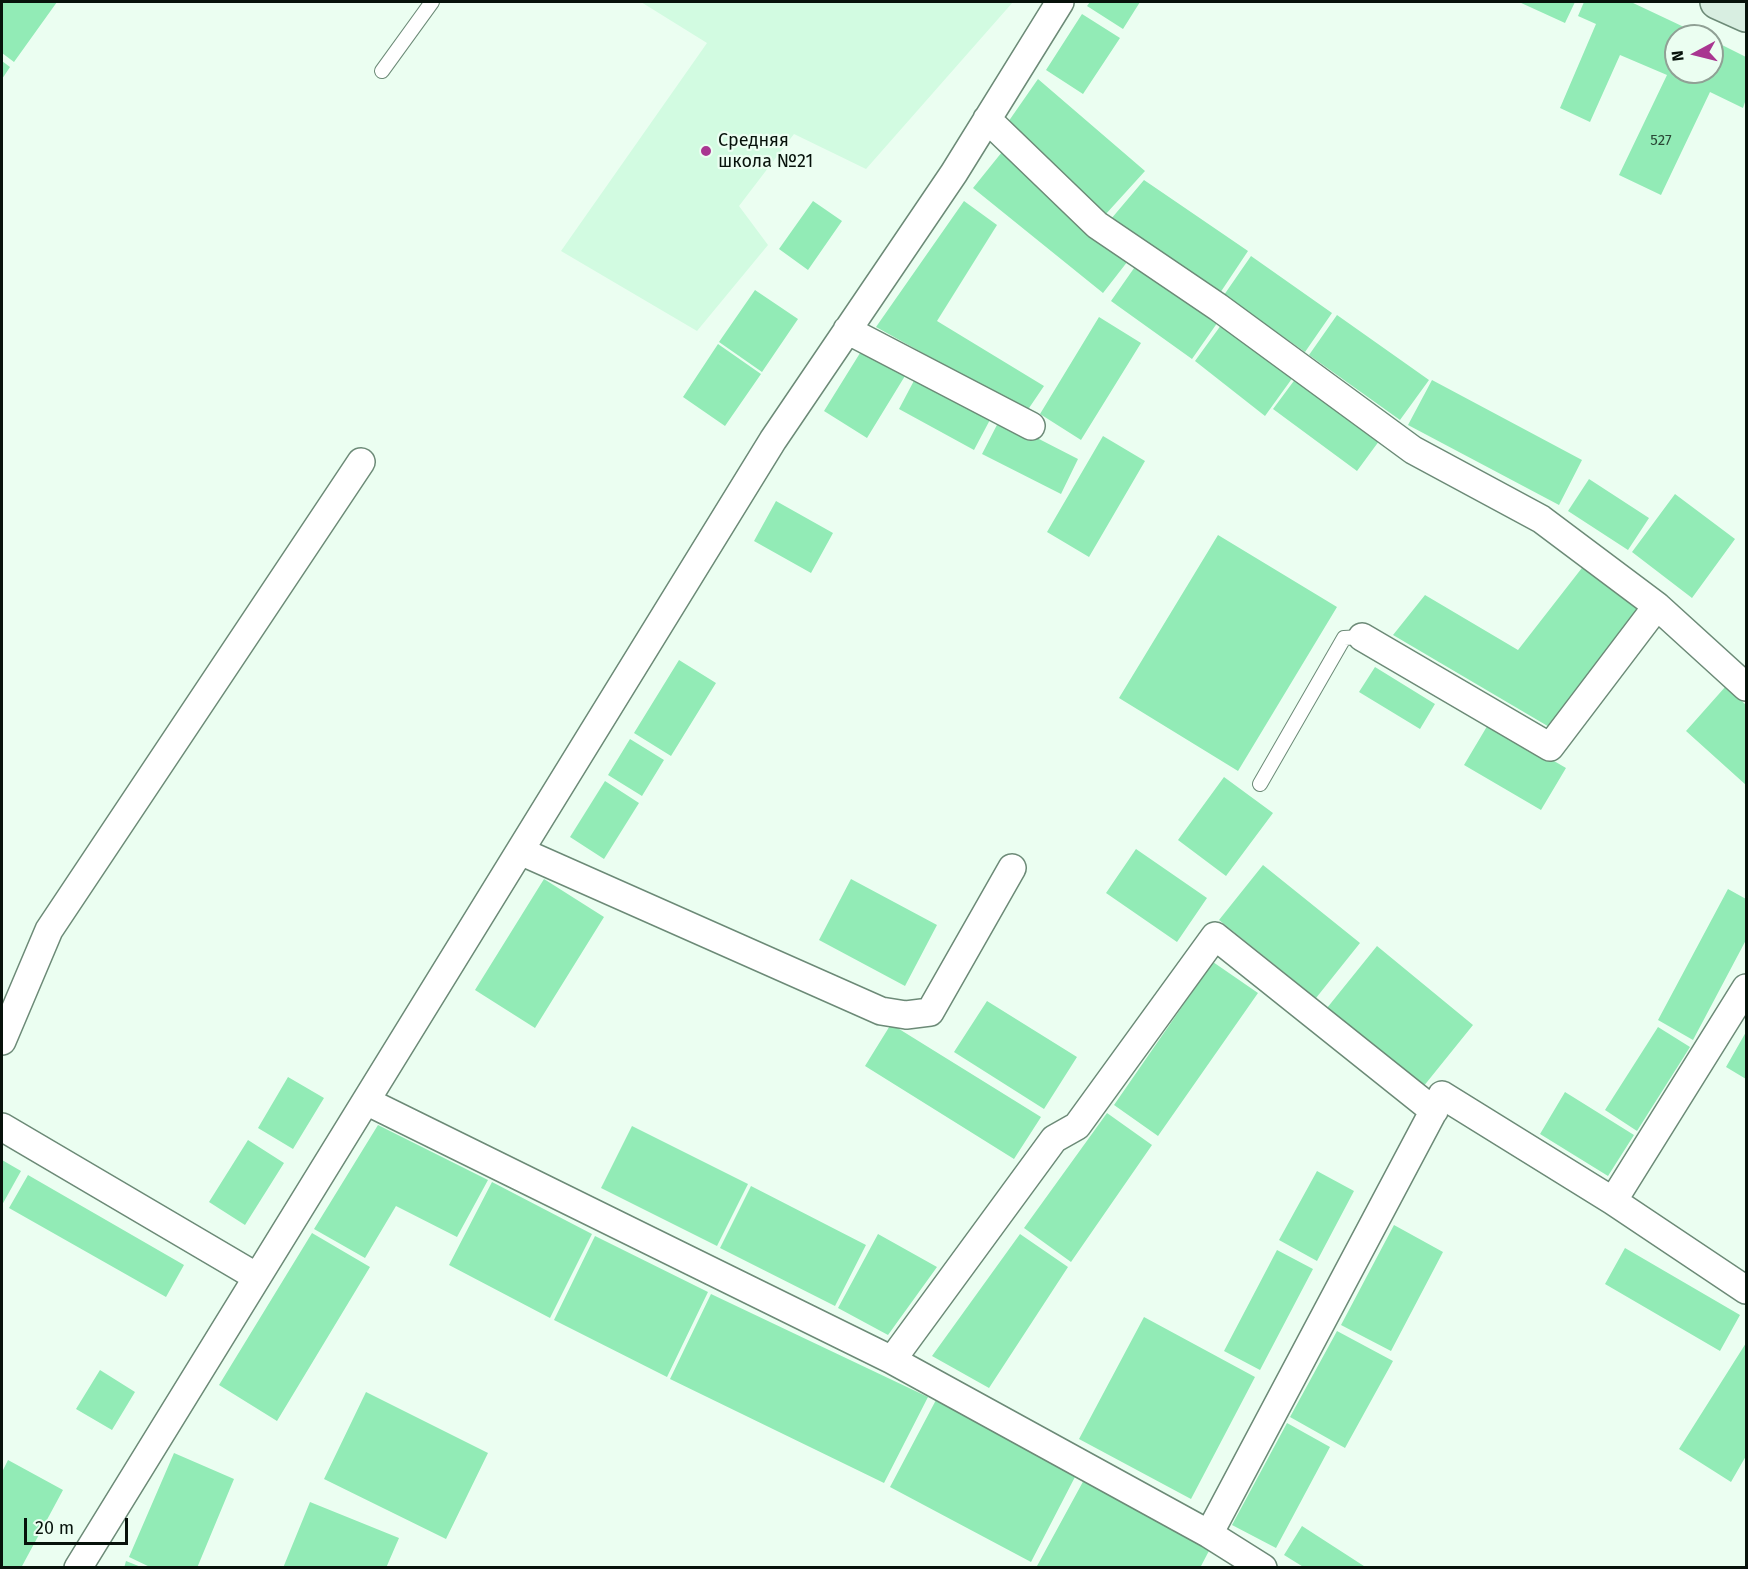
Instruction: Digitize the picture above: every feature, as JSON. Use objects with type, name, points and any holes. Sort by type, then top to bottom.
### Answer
[{"type":"main road","points":[[1717,2],[1746,15]]},
{"type":"street","points":[[78,1568],[773,440],[954,173],[1060,2]]},
{"type":"street","points":[[987,119],[1097,225],[1218,307],[1413,450],[1541,519],[1657,606],[1746,687]]},
{"type":"street","points":[[847,330],[1031,426]]},
{"type":"street","points":[[2,1041],[49,930],[361,462]]},
{"type":"street","points":[[1362,637],[1550,747],[1657,606]]},
{"type":"street","points":[[520,851],[880,1011],[906,1015],[930,1012],[1012,868]]},
{"type":"street","points":[[892,1360],[1054,1139],[1077,1126],[1215,936],[1434,1111]]},
{"type":"street","points":[[1613,1201],[1745,996]]},
{"type":"street","points":[[1209,1534],[1442,1095],[1613,1201],[1746,1290]]},
{"type":"street","points":[[366,1101],[892,1360],[1209,1534],[1263,1568]]},
{"type":"street","points":[[2,1127],[257,1277]]},
{"type":"lane","points":[[382,71],[432,2]]},
{"type":"lane","points":[[1260,784],[1344,638],[1362,637]]},
{"type":"shaded area","name":"Средняя школа №21","points":[[641,2],[1013,2],[866,169],[794,134],[739,206],[768,245],[697,331],[561,251],[707,43]]},
{"type":"building","points":[[2,2],[57,2],[14,62],[2,53]]},
{"type":"building","points":[[1090,2],[1140,2],[1123,29],[1087,6]]},
{"type":"building","points":[[1519,2],[1575,2],[1565,23]]},
{"type":"building","points":[[1584,2],[1631,2],[1678,24],[1664,24],[1664,74],[1620,55],[1590,122],[1560,108],[1596,24],[1578,16]]},
{"type":"building","points":[[1082,14],[1120,38],[1083,94],[1046,70]]},
{"type":"building","points":[[1724,46],[1746,57],[1746,99],[1743,108],[1710,92],[1661,195],[1619,175],[1664,81],[1664,84],[1724,84]]},
{"type":"building","points":[[2,61],[10,67],[2,79]]},
{"type":"building","points":[[1038,79],[1145,171],[1105,215],[1006,125]]},
{"type":"building","points":[[1002,152],[1131,257],[1103,293],[973,188]]},
{"type":"building","points":[[1144,180],[1248,251],[1220,293],[1111,219]]},
{"type":"building","points":[[813,201],[842,221],[808,270],[779,249]]},
{"type":"building","points":[[964,201],[997,225],[937,321],[1044,386],[1027,411],[876,327]]},
{"type":"building","points":[[1251,256],[1332,313],[1305,352],[1224,295]]},
{"type":"building","points":[[1139,261],[1220,319],[1192,359],[1111,301]]},
{"type":"building","points":[[755,290],[798,319],[762,372],[719,342]]},
{"type":"building","points":[[1337,315],[1429,380],[1400,420],[1309,355]]},
{"type":"building","points":[[1099,317],[1141,343],[1081,440],[1040,414]]},
{"type":"building","points":[[1224,321],[1296,373],[1265,416],[1195,361]]},
{"type":"building","points":[[718,344],[761,374],[725,426],[683,397]]},
{"type":"building","points":[[865,345],[908,371],[867,438],[824,411]]},
{"type":"building","points":[[1299,374],[1382,437],[1357,471],[1273,409]]},
{"type":"building","points":[[917,375],[992,416],[974,450],[899,409]]},
{"type":"building","points":[[1432,380],[1582,460],[1559,505],[1408,425]]},
{"type":"building","points":[[1000,419],[1078,459],[1061,494],[982,454]]},
{"type":"building","points":[[1103,436],[1145,461],[1089,557],[1047,532]]},
{"type":"building","points":[[1589,479],[1649,518],[1628,550],[1568,511]]},
{"type":"building","points":[[1675,494],[1735,539],[1692,598],[1632,552]]},
{"type":"building","points":[[776,501],[833,533],[811,573],[754,541]]},
{"type":"building","points":[[1218,535],[1337,607],[1238,771],[1119,698]]},
{"type":"building","points":[[1585,564],[1643,609],[1551,728],[1393,635],[1425,595],[1518,650]]},
{"type":"building","points":[[679,660],[716,683],[671,756],[634,733]]},
{"type":"building","points":[[1375,667],[1435,704],[1420,729],[1359,692]]},
{"type":"building","points":[[1726,686],[1746,705],[1746,785],[1686,731]]},
{"type":"building","points":[[1489,723],[1566,768],[1541,810],[1464,765]]},
{"type":"building","points":[[630,739],[664,760],[642,796],[608,775]]},
{"type":"building","points":[[1224,777],[1273,813],[1226,876],[1178,840]]},
{"type":"building","points":[[605,781],[639,803],[604,859],[570,837]]},
{"type":"building","points":[[1136,849],[1207,898],[1177,942],[1106,893]]},
{"type":"building","points":[[1263,865],[1360,943],[1316,998],[1219,920]]},
{"type":"building","points":[[544,879],[604,917],[535,1028],[475,990]]},
{"type":"building","points":[[851,879],[937,925],[905,986],[819,940]]},
{"type":"building","points":[[1728,889],[1746,899],[1746,940],[1693,1040],[1658,1020]]},
{"type":"building","points":[[1377,946],[1473,1025],[1423,1087],[1327,1008]]},
{"type":"building","points":[[1213,962],[1258,993],[1158,1136],[1114,1105]]},
{"type":"building","points":[[987,1001],[1077,1057],[1044,1109],[954,1052]]},
{"type":"building","points":[[891,1024],[1041,1117],[1014,1159],[865,1066]]},
{"type":"building","points":[[1658,1027],[1690,1047],[1637,1131],[1605,1110]]},
{"type":"building","points":[[1746,1032],[1746,1079],[1726,1067]]},
{"type":"building","points":[[288,1077],[324,1098],[293,1149],[258,1128]]},
{"type":"building","points":[[1565,1092],[1634,1135],[1608,1176],[1540,1134]]},
{"type":"building","points":[[1107,1113],[1152,1145],[1071,1262],[1024,1228]]},
{"type":"building","points":[[378,1125],[488,1180],[457,1237],[396,1206],[365,1258],[314,1229]]},
{"type":"building","points":[[632,1126],[748,1184],[717,1246],[601,1188]]},
{"type":"building","points":[[248,1140],[284,1163],[245,1225],[209,1202]]},
{"type":"building","points":[[2,1160],[21,1171],[2,1205]]},
{"type":"building","points":[[1317,1171],[1354,1191],[1317,1261],[1279,1240]]},
{"type":"building","points":[[28,1175],[184,1265],[166,1297],[9,1208]]},
{"type":"building","points":[[492,1182],[592,1234],[550,1318],[449,1265]]},
{"type":"building","points":[[751,1186],[866,1245],[835,1306],[720,1248]]},
{"type":"building","points":[[1394,1225],[1443,1252],[1391,1351],[1341,1325]]},
{"type":"building","points":[[312,1233],[370,1267],[277,1421],[219,1385]]},
{"type":"building","points":[[878,1234],[937,1267],[888,1335],[838,1308]]},
{"type":"building","points":[[1020,1234],[1068,1267],[989,1388],[932,1356]]},
{"type":"building","points":[[595,1236],[708,1292],[667,1377],[554,1320]]},
{"type":"building","points":[[1625,1248],[1740,1315],[1720,1351],[1605,1284]]},
{"type":"building","points":[[1277,1250],[1313,1269],[1260,1370],[1224,1351]]},
{"type":"building","points":[[711,1294],[928,1397],[884,1483],[670,1379]]},
{"type":"building","points":[[1144,1317],[1255,1377],[1191,1499],[1079,1439]]},
{"type":"building","points":[[1337,1331],[1393,1361],[1345,1448],[1290,1417]]},
{"type":"building","points":[[1746,1343],[1746,1456],[1731,1482],[1679,1449]]},
{"type":"building","points":[[100,1370],[135,1392],[112,1430],[76,1409]]},
{"type":"building","points":[[366,1392],[488,1453],[446,1539],[324,1479]]},
{"type":"building","points":[[936,1400],[1076,1475],[1031,1562],[890,1487]]},
{"type":"building","points":[[1287,1423],[1330,1447],[1276,1548],[1232,1525]]},
{"type":"building","points":[[174,1453],[234,1479],[197,1568],[152,1568],[129,1557]]},
{"type":"building","points":[[8,1460],[63,1490],[21,1568],[2,1568],[2,1472]]},
{"type":"building","points":[[1085,1478],[1211,1547],[1200,1568],[1037,1566]]},
{"type":"building","points":[[310,1502],[399,1538],[386,1568],[283,1568]]},
{"type":"building","points":[[1302,1526],[1367,1568],[1305,1568],[1284,1555]]},
{"type":"building","points":[[126,1561],[141,1567],[141,1568],[124,1568]]},
{"type":"place","name":"Средняя школа №21","points":[[706,151]]}]
